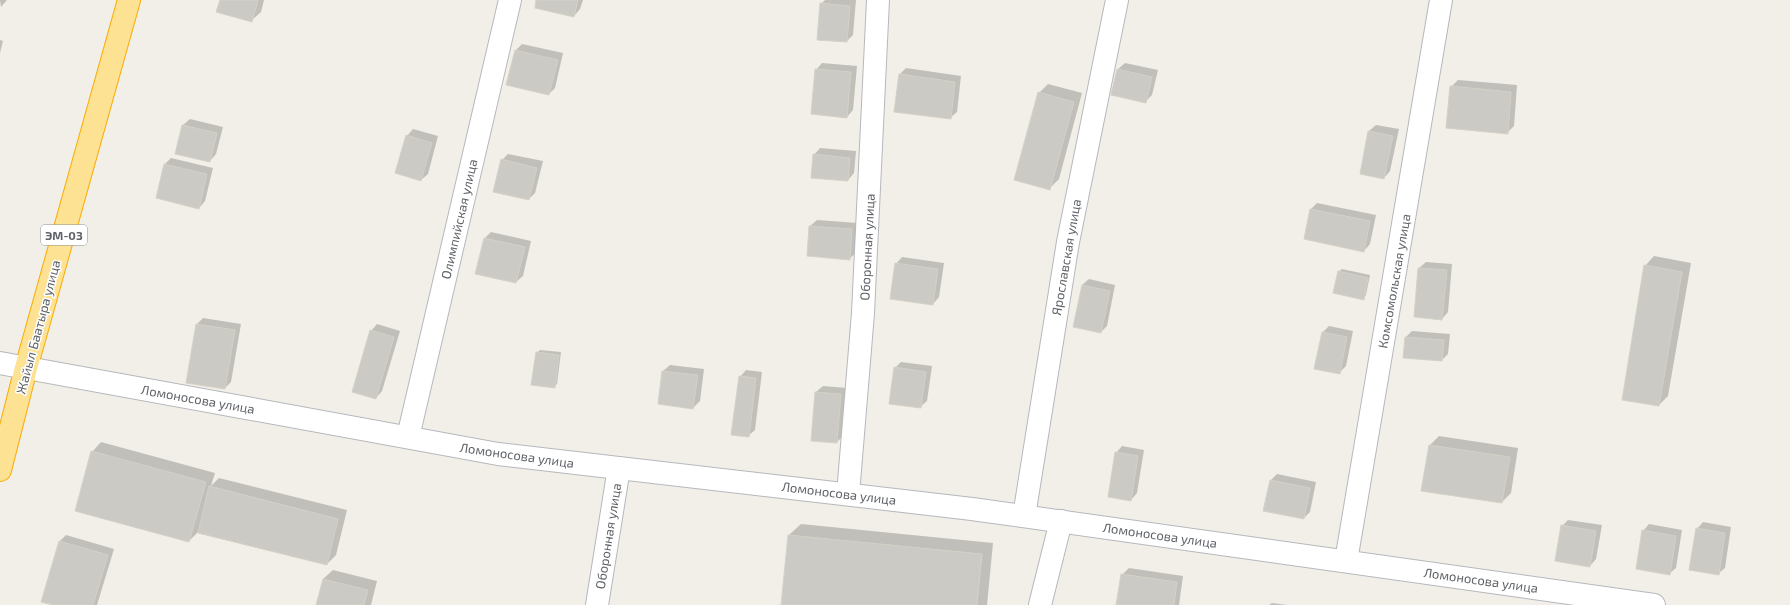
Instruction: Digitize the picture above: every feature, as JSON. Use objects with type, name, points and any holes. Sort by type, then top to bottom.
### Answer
[{"type":"highway","name":"Жайыл Баатыра улица","points":[[0,470],[26,368],[129,0]]},
{"type":"street","name":"Олимпийская улица","points":[[408,438],[510,0]]},
{"type":"street","name":"Оборонная улица","points":[[848,494],[863,313],[878,0]]},
{"type":"street","name":"Ярославская улица","points":[[1024,516],[1068,242],[1117,0]]},
{"type":"street","name":"Комсомольская улица","points":[[1346,561],[1441,0]]},
{"type":"street","name":"Ломоносова улица","points":[[0,363],[498,454],[848,494],[1024,516],[1654,605]]},
{"type":"street","name":"Оборонная улица","points":[[597,605],[619,468]]},
{"type":"street","points":[[1040,605],[1061,521]]},
{"type":"building","points":[[220,0],[258,0],[252,22],[216,12]]},
{"type":"building","points":[[536,0],[578,0],[574,17],[535,8]]},
{"type":"building","points":[[820,3],[850,6],[847,42],[817,40]]},
{"type":"building","points":[[515,50],[558,60],[549,95],[506,85]]},
{"type":"building","points":[[815,69],[851,72],[847,118],[811,114]]},
{"type":"building","points":[[1117,69],[1152,77],[1146,103],[1111,95]]},
{"type":"building","points":[[899,74],[955,82],[951,119],[894,112]]},
{"type":"building","points":[[1450,86],[1511,92],[1508,134],[1446,128]]},
{"type":"building","points":[[1038,92],[1074,102],[1050,190],[1014,180]]},
{"type":"building","points":[[182,125],[217,133],[210,162],[175,154]]},
{"type":"building","points":[[1368,131],[1393,136],[1384,179],[1360,174]]},
{"type":"building","points":[[406,135],[432,143],[421,181],[395,173]]},
{"type":"building","points":[[813,154],[850,158],[848,181],[811,178]]},
{"type":"building","points":[[501,159],[537,168],[529,200],[493,192]]},
{"type":"building","points":[[164,164],[207,174],[199,209],[156,198]]},
{"type":"building","points":[[1310,209],[1370,221],[1364,252],[1304,239]]},
{"type":"building","points":[[809,226],[852,229],[850,260],[807,256]]},
{"type":"building","points":[[484,238],[525,247],[516,283],[475,274]]},
{"type":"building","points":[[895,263],[938,269],[933,305],[890,299]]},
{"type":"building","points":[[1644,265],[1682,272],[1659,406],[1622,400]]},
{"type":"building","points":[[1418,268],[1447,270],[1442,320],[1414,317]]},
{"type":"building","points":[[1338,271],[1368,278],[1364,300],[1333,293]]},
{"type":"building","points":[[1082,285],[1110,291],[1101,333],[1073,327]]},
{"type":"building","points":[[196,324],[235,330],[225,389],[186,383]]},
{"type":"building","points":[[370,330],[394,337],[376,399],[352,392]]},
{"type":"building","points":[[1322,332],[1347,337],[1340,374],[1314,369]]},
{"type":"building","points":[[1405,337],[1444,340],[1442,361],[1403,358]]},
{"type":"building","points":[[536,352],[559,355],[555,388],[531,385]]},
{"type":"building","points":[[894,367],[926,372],[921,408],[889,404]]},
{"type":"building","points":[[662,371],[698,375],[693,409],[658,404]]},
{"type":"building","points":[[739,376],[756,378],[749,437],[731,435]]},
{"type":"building","points":[[815,392],[841,394],[837,443],[811,441]]},
{"type":"building","points":[[1429,445],[1510,457],[1502,503],[1421,491]]},
{"type":"building","points":[[91,451],[206,482],[189,542],[75,511]]},
{"type":"building","points":[[1115,452],[1138,456],[1131,501],[1108,497]]},
{"type":"building","points":[[1270,480],[1310,488],[1304,519],[1263,511]]},
{"type":"building","points":[[209,486],[338,519],[327,565],[198,533]]},
{"type":"building","points":[[1561,525],[1596,531],[1590,567],[1555,561]]},
{"type":"building","points":[[1696,528],[1725,533],[1719,575],[1689,570]]},
{"type":"building","points":[[1642,530],[1676,536],[1670,575],[1636,569]]},
{"type":"building","points":[[788,535],[982,554],[977,605],[781,605]]},
{"type":"building","points":[[59,541],[108,555],[93,605],[53,605],[41,602]]},
{"type":"building","points":[[1121,574],[1177,582],[1174,605],[1116,605]]},
{"type":"building","points":[[323,579],[368,590],[364,605],[316,605]]}]
